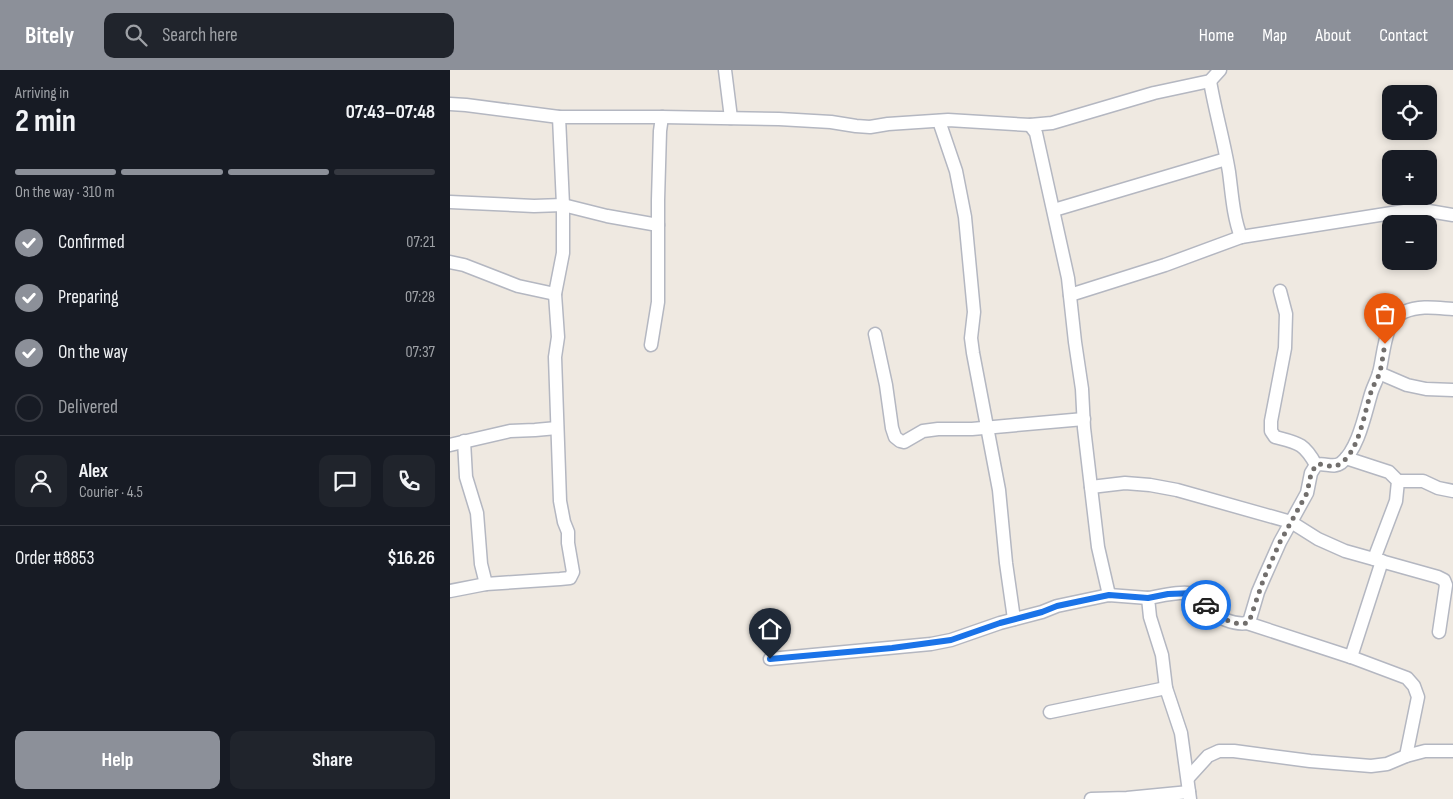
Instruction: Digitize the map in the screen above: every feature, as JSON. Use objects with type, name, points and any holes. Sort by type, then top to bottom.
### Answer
[{"type":"street","points":[[725,70],[731,118]]},
{"type":"street","points":[[450,104],[559,117],[731,118],[831,122],[870,127],[939,121],[1030,125],[1052,123],[1154,93],[1210,81],[1220,70]]},
{"type":"street","points":[[1210,81],[1226,159],[1234,213],[1241,237]]},
{"type":"street","points":[[450,591],[486,584],[570,578],[573,572],[568,532],[560,501],[557,428],[555,357],[558,329],[555,294],[563,253],[559,117]]},
{"type":"street","points":[[651,345],[658,302],[660,131],[662,117]]},
{"type":"street","points":[[939,121],[956,171],[965,217],[974,312],[971,338],[999,490],[1014,619]]},
{"type":"street","points":[[1030,125],[1036,133],[1054,210],[1070,295],[1082,389],[1098,547],[1109,595]]},
{"type":"street","points":[[1054,210],[1226,159]]},
{"type":"street","points":[[450,202],[563,206],[607,216],[658,224]]},
{"type":"street","points":[[1070,295],[1165,265],[1241,237],[1417,209],[1453,214]]},
{"type":"street","points":[[450,262],[464,265],[518,286],[555,294]]},
{"type":"street","points":[[1280,291],[1286,314],[1285,348],[1271,421],[1271,431],[1275,438],[1298,444],[1309,451],[1316,465]]},
{"type":"street","points":[[1247,623],[1264,578],[1307,493],[1311,474],[1316,465],[1320,463],[1334,466],[1340,464],[1352,452],[1379,374],[1392,320],[1403,312],[1424,307],[1453,309]]},
{"type":"street","points":[[875,334],[886,384],[892,428],[895,437],[900,441],[904,442],[923,431],[938,429],[988,428],[1084,419]]},
{"type":"street","points":[[1379,374],[1406,385],[1426,389],[1453,390]]},
{"type":"street","points":[[450,445],[510,431],[557,428]]},
{"type":"street","points":[[464,441],[466,477],[477,513],[481,564],[486,584]]},
{"type":"street","points":[[1346,458],[1389,472],[1398,481],[1423,481],[1438,488],[1453,491]]},
{"type":"street","points":[[1351,657],[1396,501],[1398,481]]},
{"type":"street","points":[[1091,487],[1125,483],[1177,490],[1291,522],[1318,539],[1345,551],[1449,581],[1446,585],[1439,632]]},
{"type":"street","points":[[770,659],[931,644],[951,640],[1057,606],[1109,595],[1148,598],[1168,594],[1195,593],[1216,615],[1239,624],[1247,623],[1351,657],[1407,678],[1414,686],[1418,697],[1406,756]]},
{"type":"street","points":[[1091,799],[1190,796],[1181,733],[1166,688],[1162,655],[1150,617],[1148,598]]},
{"type":"street","points":[[1050,712],[1166,688]]},
{"type":"street","points":[[1188,778],[1208,756],[1219,751],[1371,766],[1387,764],[1406,756],[1425,752],[1453,751]]},
{"type":"way so far","points":[[1206,605],[1216,615],[1239,624],[1249,622],[1258,592],[1280,542],[1307,493],[1308,483],[1316,465],[1320,463],[1334,466],[1340,464],[1352,452],[1379,374],[1385,344]]},
{"type":"route","points":[[770,659],[931,644],[951,640],[1057,606],[1109,595],[1148,598],[1168,594],[1195,593],[1206,605]]}]
